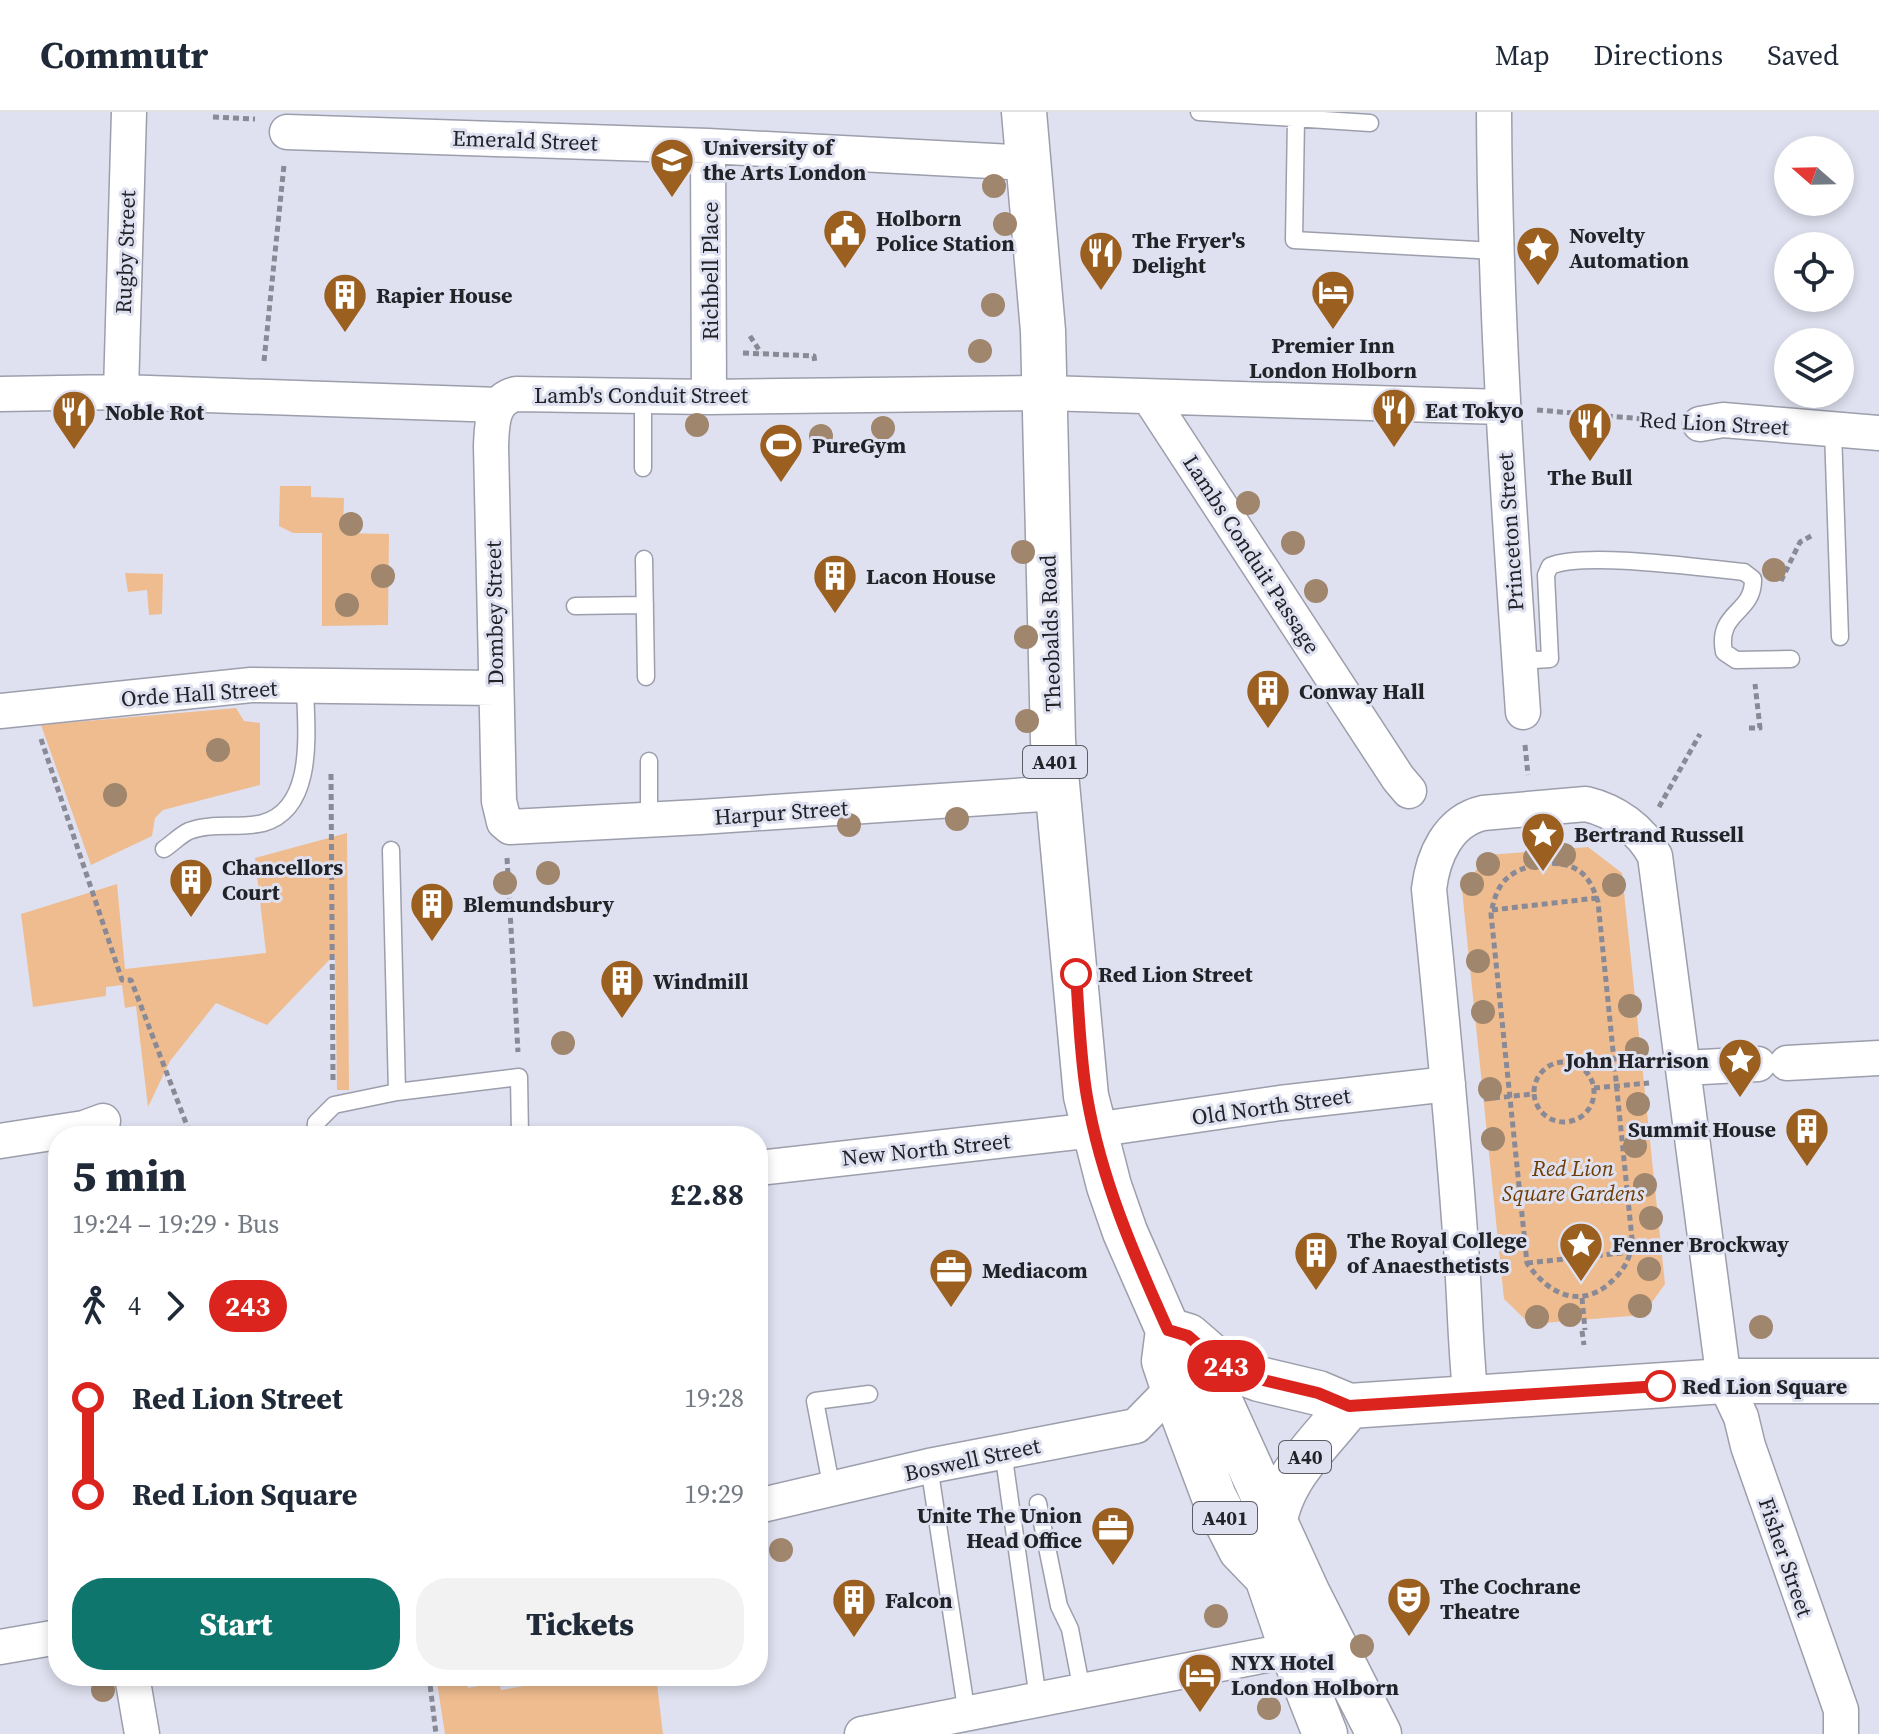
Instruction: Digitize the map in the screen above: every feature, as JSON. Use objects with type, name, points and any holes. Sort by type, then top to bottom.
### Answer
[{"type":"main road","name":"Theobalds Road","points":[[1024,112],[1046,393],[1053,741],[1086,1096],[1125,1232],[1186,1341],[1164,1361],[1173,1388],[1214,1497],[1241,1550],[1267,1577],[1325,1734]]},
{"type":"main road","points":[[1186,1341],[1235,1370],[1318,1393],[1349,1406],[1724,1381],[1879,1381]]},
{"type":"main road","points":[[1186,1341],[1214,1388],[1308,1594],[1379,1734]]},
{"type":"main road","name":"A40","points":[[1267,1577],[1274,1515],[1286,1482],[1349,1406]]},
{"type":"street","name":"Rugby Street","points":[[121,392],[129,112]]},
{"type":"street","name":"Princeton Street","points":[[1494,112],[1495,251],[1502,407],[1523,712]]},
{"type":"street","name":"Emerald Street","points":[[287,132],[708,146],[1030,163]]},
{"type":"street","name":"Richbell Place","points":[[708,146],[709,397]]},
{"type":"street","name":"Lamb's Conduit Street","points":[[0,394],[121,392],[499,405],[508,396],[516,394],[709,397],[1046,393]]},
{"type":"street","points":[[1046,393],[1502,407]]},
{"type":"street","name":"Lambs Conduit Passage","points":[[1149,397],[1409,791]]},
{"type":"street","name":"Dombey Street","points":[[499,405],[494,414],[491,436],[500,607],[495,688],[499,801],[504,822]]},
{"type":"street","name":"Red Lion Street","points":[[1700,424],[1723,420],[1879,433]]},
{"type":"street","name":"Orde Hall Street","points":[[15,710],[251,685],[495,688]]},
{"type":"street","name":"Harpur Street","points":[[504,822],[510,827],[649,820],[1058,793]]},
{"type":"street","points":[[1471,1400],[1464,1337],[1462,1092],[1429,889],[1432,867],[1440,848],[1467,816],[1575,804],[1601,808],[1643,836],[1655,856],[1724,1381]]},
{"type":"street","points":[[1684,1068],[1772,1063],[1863,1052]]},
{"type":"street","name":"Old North Street","points":[[1094,1130],[1280,1103],[1462,1092]]},
{"type":"street","points":[[89,1126],[103,1121]]},
{"type":"street","name":"New North Street","points":[[768,1167],[1094,1130]]},
{"type":"street","points":[[0,1141],[48,1134]]},
{"type":"street","name":"Fisher Street","points":[[1724,1381],[1741,1417],[1748,1446],[1841,1710],[1841,1734]]},
{"type":"street","name":"Boswell Street","points":[[768,1504],[929,1466],[1136,1426],[1173,1388]]},
{"type":"street","points":[[0,1647],[48,1639]]},
{"type":"street","points":[[862,1734],[1292,1650]]},
{"type":"street","points":[[134,1686],[142,1734]]},
{"type":"lane","points":[[1199,112],[1370,123]]},
{"type":"lane","points":[[1296,118],[1294,240],[1495,251]]},
{"type":"lane","points":[[643,395],[643,468]]},
{"type":"lane","points":[[1833,431],[1840,637]]},
{"type":"lane","points":[[644,559],[646,677]]},
{"type":"lane","points":[[1519,661],[1550,659],[1546,575],[1550,566],[1560,562],[1589,561],[1744,572],[1753,579],[1753,589],[1748,602],[1728,620],[1722,639],[1724,652],[1736,660],[1791,659]]},
{"type":"lane","points":[[575,606],[645,605]]},
{"type":"lane","points":[[164,849],[189,831],[262,823],[288,811],[301,786],[307,723],[305,687]]},
{"type":"lane","points":[[649,761],[649,820]]},
{"type":"lane","points":[[391,850],[397,1092]]},
{"type":"lane","points":[[316,1126],[334,1105],[397,1092],[519,1077],[520,1126]]},
{"type":"lane","points":[[832,1490],[815,1401],[869,1394]]},
{"type":"lane","points":[[1003,1451],[1038,1699]]},
{"type":"lane","points":[[929,1466],[967,1715]]},
{"type":"lane","points":[[1038,1503],[1059,1606],[1070,1629],[1082,1691]]},
{"type":"path","points":[[260,398],[287,132]]},
{"type":"path","points":[[750,336],[762,354]]},
{"type":"path","points":[[748,354],[780,354]]},
{"type":"path","name":"Red Lion Street","points":[[1548,411],[1700,424]]},
{"type":"path","points":[[1780,583],[1800,542],[1812,537],[1834,504]]},
{"type":"path","points":[[1749,728],[1760,728],[1752,660]]},
{"type":"path","points":[[15,710],[122,980],[131,980],[187,1126]]},
{"type":"path","points":[[1523,712],[1531,808]]},
{"type":"path","points":[[307,723],[331,766],[334,1105]]},
{"type":"path","points":[[1643,836],[1700,734]]},
{"type":"path","points":[[504,822],[519,1077]]},
{"type":"path","points":[[1541,850],[1542,863]]},
{"type":"path","points":[[1542,863],[1566,864],[1579,869],[1594,888],[1597,898],[1631,1252],[1626,1266],[1610,1283],[1582,1298],[1563,1295],[1548,1287],[1527,1263],[1492,910],[1493,899],[1503,879],[1542,863]]},
{"type":"path","points":[[1492,910],[1597,898]]},
{"type":"path","points":[[1566,1061],[1585,1069],[1592,1078],[1594,1088],[1594,1098],[1584,1114],[1567,1122],[1557,1122],[1541,1112],[1533,1094],[1538,1074],[1555,1062],[1566,1061]]},
{"type":"path","points":[[1594,1088],[1653,1083]]},
{"type":"path","points":[[1462,1092],[1509,1096],[1533,1094]]},
{"type":"path","points":[[1527,1263],[1631,1252]]},
{"type":"path","points":[[1582,1298],[1584,1345]]},
{"type":"path","points":[[430,1686],[436,1734]]},
{"type":"green space","points":[[280,486],[311,486],[311,497],[344,498],[343,533],[389,534],[388,625],[322,626],[322,533],[293,533],[279,526]]},
{"type":"green space","points":[[125,573],[163,574],[162,614],[149,615],[147,590],[128,592]]},
{"type":"green space","points":[[236,708],[244,721],[260,723],[260,785],[163,810],[155,818],[152,836],[91,865],[41,725]]},
{"type":"green space","points":[[347,833],[349,1090],[337,1090],[335,954],[267,1025],[216,1003],[170,1061],[148,1107],[136,1006],[125,1008],[122,985],[106,987],[106,996],[33,1007],[21,914],[117,884],[125,969],[266,953],[255,858]]},
{"type":"green space","name":"Red Lion Square Gardens","points":[[1588,847],[1622,873],[1665,1284],[1643,1315],[1530,1324],[1504,1299],[1462,890],[1487,855]]},
{"type":"green space","points":[[438,1686],[500,1686],[501,1690],[524,1686],[657,1686],[663,1734],[445,1734]]},
{"type":"bus line","name":"243","points":[[1076,974],[1086,1096],[1094,1130],[1125,1232],[1168,1330],[1188,1336],[1218,1362],[1235,1370],[1318,1393],[1349,1406],[1660,1386]]},
{"type":"place","name":"University of the Arts London","points":[[672,199]]},
{"type":"place","name":"Holborn Police Station","points":[[845,270]]},
{"type":"place","name":"Novelty Automation","points":[[1538,287]]},
{"type":"place","name":"The Fryer's Delight","points":[[1101,292]]},
{"type":"place","name":"Premier Inn London Holborn","points":[[1333,331]]},
{"type":"place","name":"Rapier House","points":[[345,334]]},
{"type":"place","name":"Eat Tokyo","points":[[1394,449]]},
{"type":"place","name":"Noble Rot","points":[[74,451]]},
{"type":"place","name":"The Bull","points":[[1590,463]]},
{"type":"place","name":"PureGym","points":[[781,484]]},
{"type":"place","name":"Lacon House","points":[[835,615]]},
{"type":"place","name":"Conway Hall","points":[[1268,730]]},
{"type":"place","name":"Bertrand Russell","points":[[1543,873]]},
{"type":"place","name":"Chancellors Court","points":[[191,919]]},
{"type":"place","name":"Blemundsbury","points":[[432,943]]},
{"type":"place","name":"Red Lion Street","points":[[1076,974]]},
{"type":"place","name":"Windmill","points":[[622,1020]]},
{"type":"place","name":"John Harrison","points":[[1740,1099]]},
{"type":"place","name":"Summit House","points":[[1807,1168]]},
{"type":"place","name":"Fenner Brockway","points":[[1581,1283]]},
{"type":"place","name":"The Royal College of Anaesthetists","points":[[1316,1292]]},
{"type":"place","name":"Mediacom","points":[[951,1309]]},
{"type":"place","name":"Red Lion Square","points":[[1660,1386]]},
{"type":"place","name":"Unite The Union Head Office","points":[[1113,1567]]},
{"type":"place","name":"The Cochrane Theatre","points":[[1409,1638]]},
{"type":"place","name":"Falcon","points":[[854,1639]]},
{"type":"place","name":"NYX Hotel London Holborn","points":[[1200,1714]]}]
